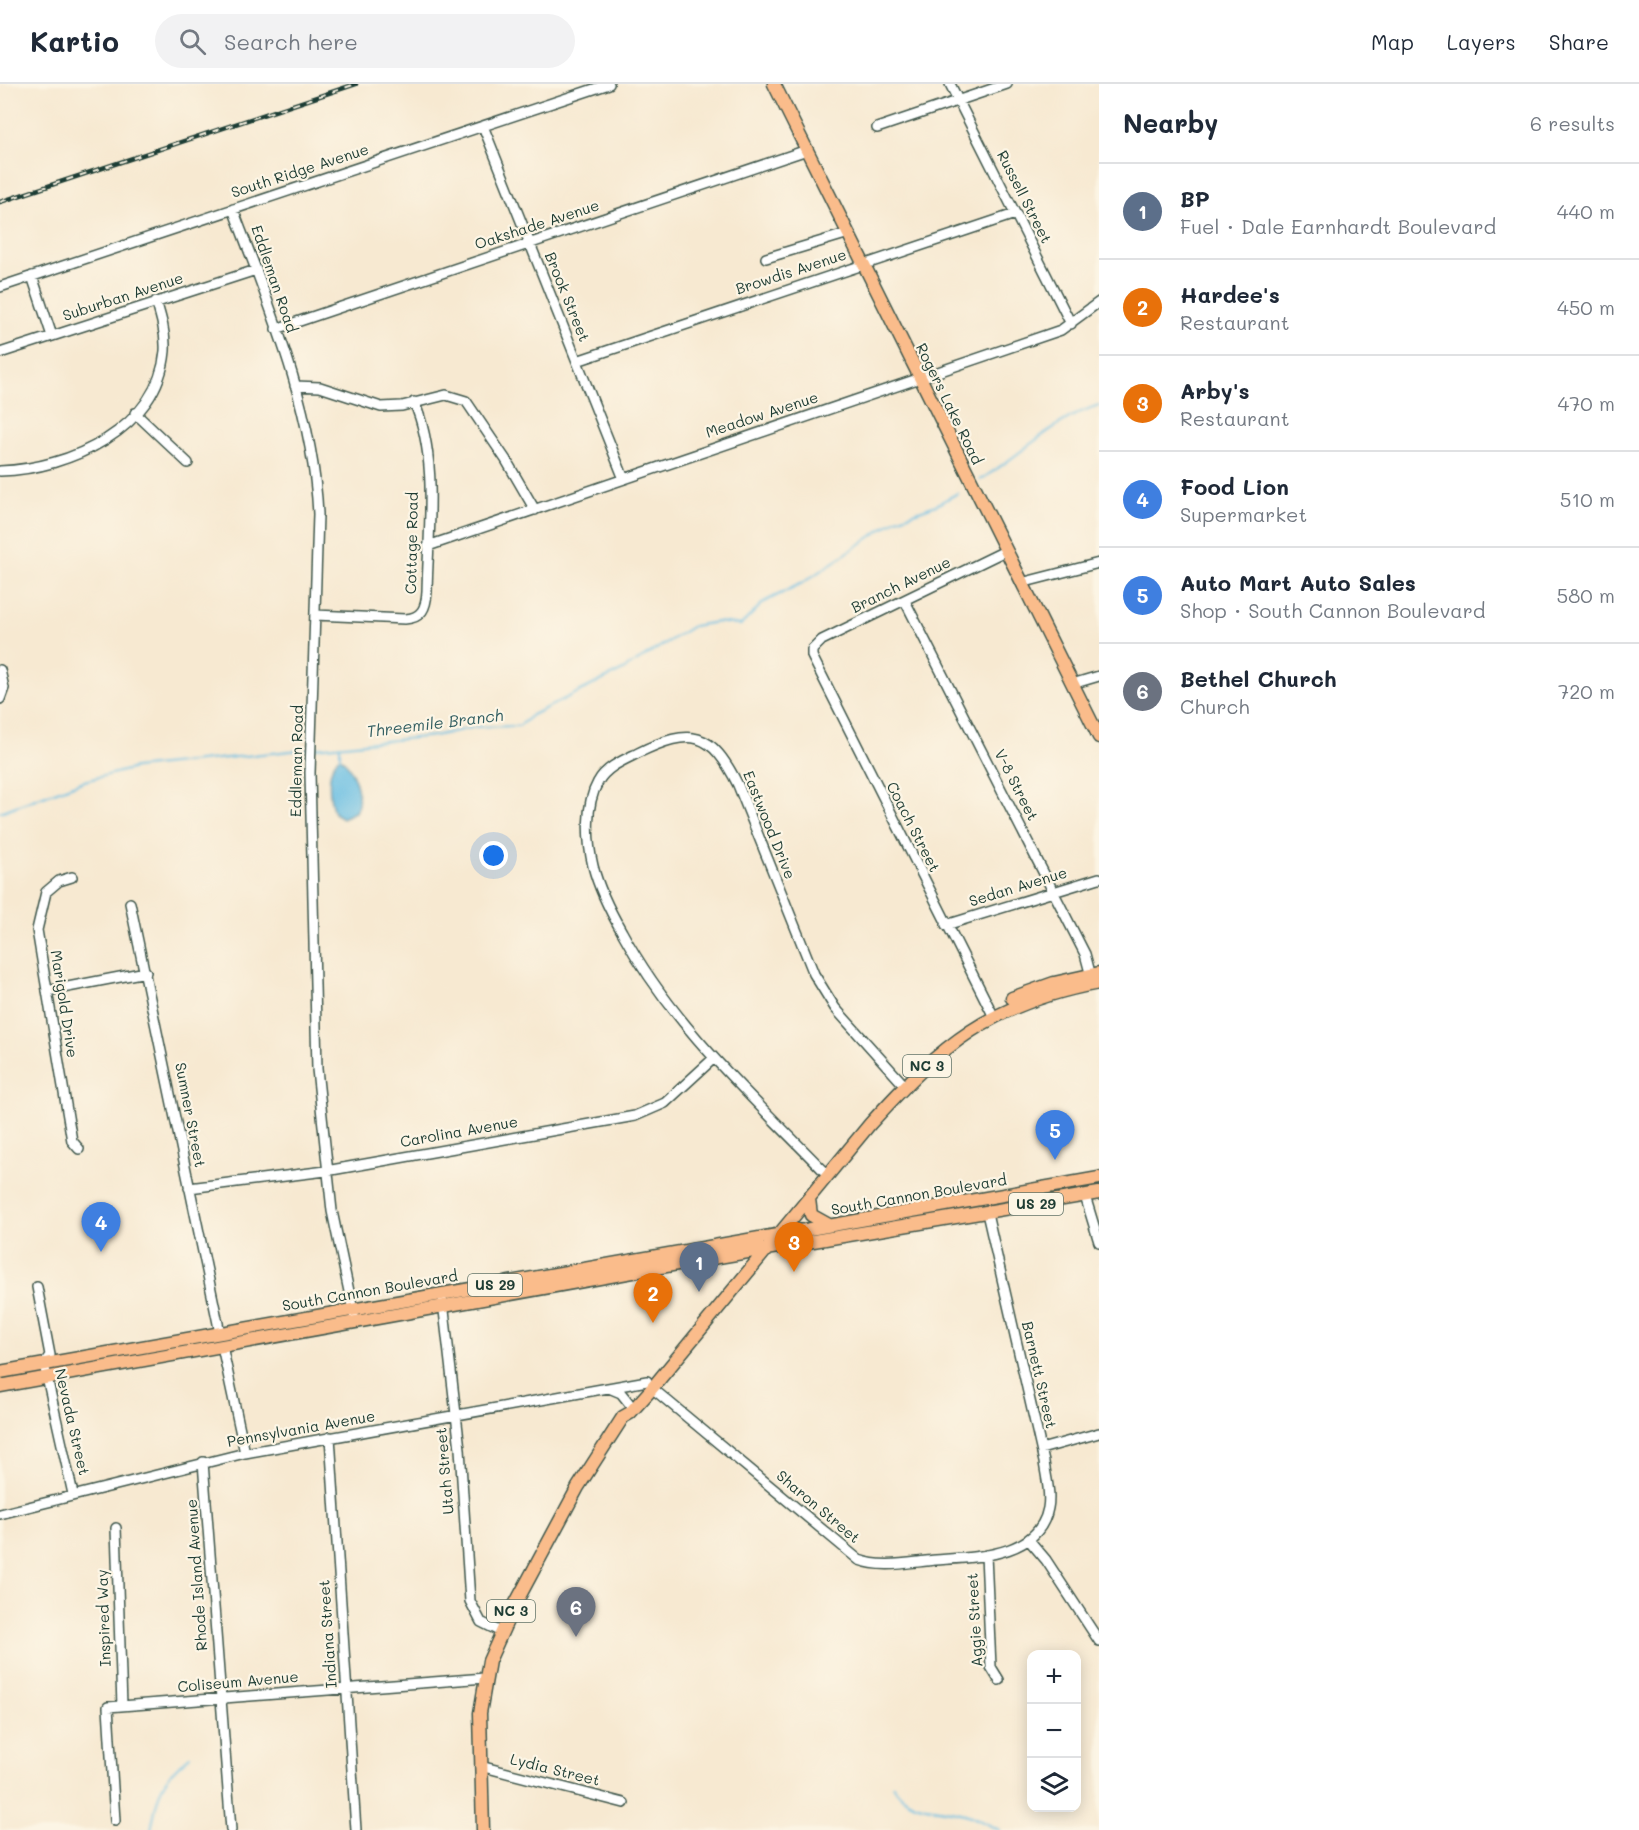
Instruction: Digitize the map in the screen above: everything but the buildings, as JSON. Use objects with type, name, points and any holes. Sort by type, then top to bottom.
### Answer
[{"type":"main road","name":"Rogers Lake Road","points":[[774,84],[1099,737]]},
{"type":"main road","name":"NC 3","points":[[776,1235],[823,1170],[902,1083],[991,1012],[1096,979]]},
{"type":"main road","name":"NC 3","points":[[623,1417],[630,1413],[650,1384],[809,1199],[902,1083]]},
{"type":"main road","name":"South Cannon Boulevard","points":[[0,1372],[1099,1178]]},
{"type":"main road","name":"US 29","points":[[987,1213],[997,1204],[1024,1196],[1034,1190]]},
{"type":"main road","name":"South Cannon Boulevard","points":[[0,1386],[763,1250],[1099,1193]]},
{"type":"main road","points":[[809,1199],[811,1215],[830,1225]]},
{"type":"main road","name":"NC 3","points":[[483,1830],[480,1713],[485,1678],[501,1632],[583,1478],[623,1417],[629,1403],[650,1384]]},
{"type":"street","name":"South Ridge Avenue","points":[[0,287],[609,84]]},
{"type":"street","name":"Russell Street","points":[[950,84],[1071,324]]},
{"type":"street","points":[[877,128],[1007,84]]},
{"type":"street","name":"Brook Street","points":[[483,126],[624,479]]},
{"type":"street","name":"Oakshade Avenue","points":[[276,329],[807,150]]},
{"type":"street","name":"Eddleman Road","points":[[233,209],[295,386],[316,472],[318,514],[310,785],[317,1068],[326,1171],[356,1323]]},
{"type":"street","name":"Browdis Avenue","points":[[577,361],[1016,214]]},
{"type":"street","points":[[766,258],[849,232]]},
{"type":"street","name":"Suburban Avenue","points":[[0,353],[256,270]]},
{"type":"street","points":[[32,276],[52,336]]},
{"type":"street","points":[[0,471],[40,467],[63,461],[92,448],[112,435],[135,413],[151,394],[164,359],[165,340],[156,301]]},
{"type":"street","name":"Meadow Avenue","points":[[428,546],[1019,345],[1071,324],[1099,302]]},
{"type":"street","points":[[295,386],[320,387],[381,407],[446,395],[466,401],[506,460],[535,510]]},
{"type":"street","name":"Cottage Road","points":[[315,615],[405,619],[419,616],[427,600],[427,444],[414,402]]},
{"type":"street","points":[[135,413],[188,463]]},
{"type":"street","name":"Branch Avenue","points":[[812,650],[822,640],[1005,551]]},
{"type":"street","points":[[1021,583],[1099,563]]},
{"type":"street","name":"V-8 Street","points":[[905,601],[1096,979]]},
{"type":"street","name":"Coach Street","points":[[812,650],[815,666],[991,1012]]},
{"type":"street","points":[[0,670],[4,688],[0,699]]},
{"type":"street","points":[[1072,684],[1099,676]]},
{"type":"street","name":"Eastwood Drive","points":[[823,1170],[714,1058],[665,1001],[631,949],[600,889],[593,864],[590,804],[602,777],[625,760],[659,743],[681,737],[709,744],[728,763],[814,974],[835,1008],[902,1083]]},
{"type":"street","name":"Marigold Drive","points":[[72,877],[59,881],[46,892],[37,930],[72,1141],[79,1149]]},
{"type":"street","name":"Sedan Avenue","points":[[946,925],[1099,878]]},
{"type":"street","name":"Sumner Street","points":[[130,903],[220,1333]]},
{"type":"street","points":[[47,991],[146,972]]},
{"type":"street","name":"Carolina Avenue","points":[[189,1188],[326,1171],[635,1116],[665,1103],[714,1058]]},
{"type":"street","points":[[1085,1196],[1099,1242]]},
{"type":"street","name":"Barnett Street","points":[[987,1213],[1041,1449],[1049,1496],[1048,1508],[1042,1524],[1029,1540]]},
{"type":"street","name":"Nevada Street","points":[[37,1287],[50,1354],[44,1364],[73,1494]]},
{"type":"street","name":"Utah Street","points":[[442,1294],[455,1415],[470,1601],[481,1622],[501,1632]]},
{"type":"street","points":[[222,1346],[245,1453]]},
{"type":"street","name":"Pennsylvania Avenue","points":[[0,1514],[245,1453],[626,1385],[650,1384]]},
{"type":"street","name":"Sharon Street","points":[[650,1384],[859,1560],[882,1565],[986,1555],[1016,1547],[1029,1540]]},
{"type":"street","points":[[609,1388],[621,1393],[629,1403]]},
{"type":"street","points":[[1041,1449],[1099,1434]]},
{"type":"street","name":"Indiana Street","points":[[330,1437],[356,1830]]},
{"type":"street","name":"Rhode Island Avenue","points":[[203,1462],[231,1830]]},
{"type":"street","name":"Inspired Way","points":[[116,1528],[122,1706]]},
{"type":"street","points":[[1029,1540],[1052,1569],[1099,1641]]},
{"type":"street","name":"Aggie Street","points":[[986,1555],[991,1667],[999,1680]]},
{"type":"street","name":"Coliseum Avenue","points":[[122,1706],[485,1678]]},
{"type":"street","points":[[115,1821],[108,1707],[122,1706]]},
{"type":"street","name":"Lydia Street","points":[[480,1766],[624,1803]]},
{"type":"water","points":[[340,757],[353,775],[358,791],[355,812],[342,818],[334,813],[330,791],[332,768]]},
{"type":"waterway","name":"Threemile Branch","points":[[980,480],[1067,419],[1099,405]]},
{"type":"waterway","name":"Threemile Branch","points":[[315,748],[434,736],[476,727],[519,726],[532,715],[623,670],[693,626],[717,622],[741,625],[764,602],[804,582],[897,519],[936,505],[958,493]]},
{"type":"waterway","points":[[340,746],[340,758]]},
{"type":"waterway","name":"Threemile Branch","points":[[0,812],[84,781],[135,768],[309,749]]},
{"type":"waterway","points":[[151,1830],[158,1797],[166,1780],[190,1756]]},
{"type":"waterway","points":[[893,1785],[899,1794],[915,1804],[965,1814],[1000,1830]]},
{"type":"railway","points":[[0,202],[356,84]]},
{"type":"place","name":"Auto Mart Auto Sales","points":[[1055,1160]]},
{"type":"place","name":"Food Lion","points":[[101,1252]]},
{"type":"place","name":"Arby's","points":[[794,1272]]},
{"type":"place","name":"BP","points":[[699,1292]]},
{"type":"place","name":"Hardee's","points":[[653,1323]]},
{"type":"place","name":"Bethel Church","points":[[576,1637]]}]
